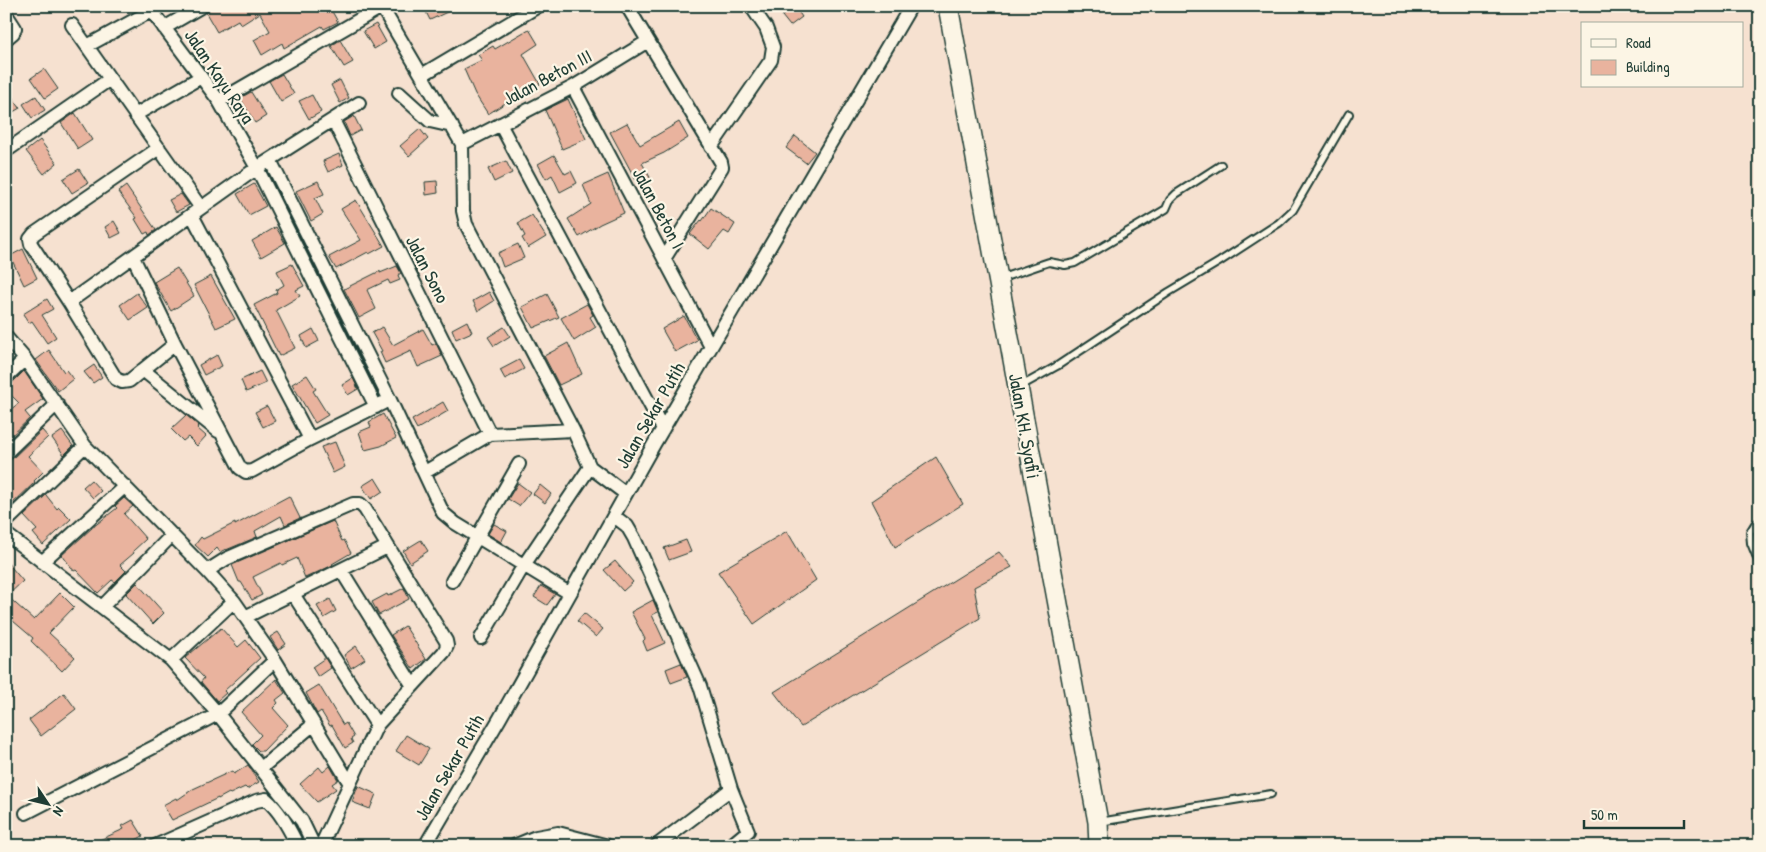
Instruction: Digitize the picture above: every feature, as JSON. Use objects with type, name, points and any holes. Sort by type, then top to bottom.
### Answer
[{"type":"main road","name":"Jalan KH. Syafi'i","points":[[948,6],[1098,822],[1099,846]]},
{"type":"street","points":[[164,28],[202,6]]},
{"type":"street","points":[[219,101],[382,6],[462,144],[463,211],[466,224],[574,432],[590,467],[626,494]]},
{"type":"street","points":[[422,75],[538,6]]},
{"type":"street","points":[[627,6],[721,162],[720,170],[664,259]]},
{"type":"street","points":[[711,148],[771,60],[772,47],[766,28],[751,6]]},
{"type":"street","name":"Jalan Sekar Putih","points":[[425,846],[500,718],[663,428],[911,6]]},
{"type":"street","points":[[87,46],[150,8]]},
{"type":"street","name":"Jalan Kayu Raya","points":[[150,8],[219,101],[257,168],[376,407]]},
{"type":"street","points":[[6,14],[15,30],[6,39]]},
{"type":"street","points":[[72,25],[159,148],[197,211],[310,439]]},
{"type":"street","name":"Jalan Beton III","points":[[462,144],[573,87],[648,41]]},
{"type":"street","points":[[135,115],[201,77]]},
{"type":"street","points":[[6,151],[110,78]]},
{"type":"street","name":"Jalan Beton I","points":[[573,87],[711,347]]},
{"type":"street","points":[[399,93],[430,121],[452,126]]},
{"type":"street","points":[[70,302],[257,168],[359,103]]},
{"type":"street","name":"Jalan Sono","points":[[332,120],[490,434]]},
{"type":"street","points":[[500,124],[663,428]]},
{"type":"street","points":[[159,148],[34,234],[30,239],[31,244],[70,302],[116,379],[122,382],[129,381],[175,344]]},
{"type":"street","points":[[270,160],[390,400],[443,513],[455,523],[569,593]]},
{"type":"street","points":[[133,257],[175,344],[240,468],[246,472],[252,471],[310,439],[390,400]]},
{"type":"street","points":[[6,337],[25,359],[85,446],[234,601],[275,660],[349,782]]},
{"type":"street","points":[[6,377],[25,359]]},
{"type":"street","points":[[143,370],[223,435]]},
{"type":"street","points":[[6,453],[57,404]]},
{"type":"street","points":[[425,472],[490,434],[574,432]]},
{"type":"street","points":[[6,522],[85,446]]},
{"type":"street","points":[[452,581],[519,464]]},
{"type":"street","points":[[481,638],[524,565],[590,467]]},
{"type":"street","points":[[42,562],[125,486]]},
{"type":"street","points":[[207,571],[226,559],[353,504],[360,504],[365,509],[446,641],[447,646],[377,725],[321,846]]},
{"type":"street","points":[[614,516],[627,526],[634,538],[700,686],[730,789],[748,831],[730,846]]},
{"type":"street","points":[[6,534],[171,660],[218,714],[302,821],[314,846]]},
{"type":"street","points":[[102,607],[172,536]]},
{"type":"street","points":[[246,617],[388,547]]},
{"type":"street","points":[[341,570],[413,686]]},
{"type":"street","points":[[293,594],[377,725]]},
{"type":"street","points":[[171,660],[234,601]]},
{"type":"street","points":[[26,813],[218,714],[275,660]]},
{"type":"street","points":[[261,768],[314,724]]},
{"type":"street","points":[[656,846],[730,789]]},
{"type":"street","points":[[154,846],[256,801],[266,799],[288,826],[298,846]]},
{"type":"street","points":[[514,846],[536,837],[558,833],[608,846]]},
{"type":"lane","points":[[1018,388],[1057,366],[1168,292],[1279,223],[1293,210],[1350,114]]},
{"type":"lane","points":[[998,280],[1050,262],[1065,265],[1075,262],[1166,210],[1170,200],[1176,194],[1221,165]]},
{"type":"lane","points":[[1760,522],[1755,524],[1750,532],[1751,543],[1760,565]]},
{"type":"lane","points":[[1098,822],[1271,794]]},
{"type":"building","points":[[214,6],[329,6],[338,22],[324,29],[322,26],[284,48],[282,43],[262,55],[254,40],[270,31],[260,13],[241,25],[238,20],[217,32],[206,13]]},
{"type":"building","points":[[423,6],[460,6],[430,20]]},
{"type":"building","points":[[795,7],[802,17],[790,26],[782,16]]},
{"type":"building","points":[[376,24],[386,42],[374,49],[363,31]]},
{"type":"building","points":[[529,29],[538,44],[523,54],[540,84],[488,114],[475,94],[464,69],[482,60],[478,55],[493,46],[495,49]]},
{"type":"building","points":[[340,40],[353,62],[344,67],[331,46]]},
{"type":"building","points":[[44,69],[58,89],[45,98],[31,78]]},
{"type":"building","points":[[282,74],[294,94],[281,102],[269,81]]},
{"type":"building","points":[[340,80],[349,98],[340,103],[331,85]]},
{"type":"building","points":[[6,88],[20,108],[6,116]]},
{"type":"building","points":[[251,92],[266,116],[255,123],[240,98]]},
{"type":"building","points":[[312,95],[321,112],[309,119],[299,101]]},
{"type":"building","points":[[36,96],[45,110],[32,118],[23,104]]},
{"type":"building","points":[[568,99],[586,139],[562,149],[545,110]]},
{"type":"building","points":[[75,113],[92,140],[78,149],[61,123]]},
{"type":"building","points":[[354,116],[361,130],[350,136],[344,122]]},
{"type":"building","points":[[679,122],[688,138],[664,153],[642,163],[652,181],[640,188],[610,132],[627,123],[640,145]]},
{"type":"building","points":[[420,129],[428,139],[409,156],[400,146]]},
{"type":"building","points":[[795,136],[815,152],[806,163],[786,148]]},
{"type":"building","points":[[40,140],[57,163],[44,174],[26,151]]},
{"type":"building","points":[[339,154],[343,165],[328,172],[323,161]]},
{"type":"building","points":[[554,155],[565,174],[571,171],[577,183],[560,192],[552,175],[546,179],[538,164]]},
{"type":"building","points":[[506,161],[512,173],[494,182],[488,169]]},
{"type":"building","points":[[79,169],[88,183],[72,193],[63,179]]},
{"type":"building","points":[[608,174],[624,213],[600,224],[579,237],[568,219],[591,204],[583,185]]},
{"type":"building","points":[[318,181],[324,194],[315,198],[323,214],[311,221],[296,191]]},
{"type":"building","points":[[437,181],[438,193],[426,195],[425,182]]},
{"type":"building","points":[[254,184],[266,206],[249,215],[237,194]]},
{"type":"building","points":[[126,186],[156,230],[149,235],[148,232],[144,234],[135,219],[137,218],[118,192]]},
{"type":"building","points":[[181,194],[189,205],[176,212],[169,200]]},
{"type":"building","points":[[356,200],[384,246],[369,254],[368,252],[336,269],[329,257],[361,240],[341,209]]},
{"type":"building","points":[[711,208],[735,224],[729,234],[724,231],[709,249],[690,234]]},
{"type":"building","points":[[532,215],[546,237],[528,248],[522,238],[525,236],[518,223]]},
{"type":"building","points":[[114,221],[121,233],[111,238],[105,227]]},
{"type":"building","points":[[276,227],[285,243],[261,257],[252,241]]},
{"type":"building","points":[[518,244],[524,258],[503,267],[498,253]]},
{"type":"building","points":[[23,249],[37,278],[24,285],[10,256]]},
{"type":"building","points":[[292,264],[304,286],[296,290],[300,296],[276,310],[295,348],[279,356],[254,305],[277,293],[276,290],[284,285],[277,271]]},
{"type":"building","points":[[397,266],[401,273],[398,275],[400,280],[390,284],[388,280],[367,290],[376,309],[359,318],[344,289],[380,271],[380,273]]},
{"type":"building","points":[[177,268],[194,296],[171,311],[154,282]]},
{"type":"building","points":[[211,276],[235,319],[216,328],[194,285]]},
{"type":"building","points":[[489,292],[494,301],[478,311],[473,301]]},
{"type":"building","points":[[137,293],[148,308],[130,320],[120,305]]},
{"type":"building","points":[[547,294],[559,317],[533,328],[522,307]]},
{"type":"building","points":[[47,299],[53,309],[42,315],[56,337],[47,343],[32,321],[29,323],[23,314]]},
{"type":"building","points":[[587,304],[593,315],[590,317],[596,327],[574,341],[561,318]]},
{"type":"building","points":[[684,316],[697,340],[675,352],[662,329]]},
{"type":"building","points":[[467,321],[472,332],[456,339],[452,329]]},
{"type":"building","points":[[382,327],[393,345],[423,329],[432,345],[436,343],[442,356],[418,367],[411,351],[385,363],[380,352],[382,351],[372,333]]},
{"type":"building","points":[[504,327],[510,336],[494,346],[488,337]]},
{"type":"building","points":[[313,329],[319,341],[306,348],[301,336]]},
{"type":"building","points":[[568,343],[582,374],[559,385],[544,356]]},
{"type":"building","points":[[49,350],[64,372],[66,370],[73,379],[58,391],[36,360]]},
{"type":"building","points":[[217,355],[222,366],[204,375],[199,365]]},
{"type":"building","points":[[519,360],[524,369],[505,379],[500,370]]},
{"type":"building","points":[[94,365],[102,377],[93,383],[84,372]]},
{"type":"building","points":[[24,371],[43,399],[25,412],[30,418],[6,441],[6,413],[19,403],[6,390],[6,385],[12,383]]},
{"type":"building","points":[[260,371],[266,383],[246,392],[241,380]]},
{"type":"building","points":[[307,375],[316,389],[313,391],[328,415],[315,423],[292,384]]},
{"type":"building","points":[[353,378],[358,389],[348,395],[342,385]]},
{"type":"building","points":[[443,402],[448,411],[417,429],[412,420]]},
{"type":"building","points":[[267,406],[275,421],[263,427],[255,412]]},
{"type":"building","points":[[383,414],[396,438],[381,446],[365,450],[359,432],[371,427],[369,422]]},
{"type":"building","points":[[186,415],[199,426],[197,428],[206,436],[197,446],[188,437],[183,441],[171,429]]},
{"type":"building","points":[[42,430],[48,437],[28,456],[43,472],[6,510],[6,461],[12,459]]},
{"type":"building","points":[[62,431],[73,446],[64,455],[52,438]]},
{"type":"building","points":[[335,442],[345,467],[333,473],[321,447]]},
{"type":"building","points":[[936,457],[963,504],[895,547],[871,501]]},
{"type":"building","points":[[375,478],[383,491],[371,499],[362,486]]},
{"type":"building","points":[[91,480],[101,491],[93,498],[83,487]]},
{"type":"building","points":[[518,483],[530,492],[519,506],[508,499]]},
{"type":"building","points":[[540,485],[551,494],[545,503],[533,494]]},
{"type":"building","points":[[46,495],[57,509],[59,507],[71,519],[43,545],[33,533],[37,530],[24,516]]},
{"type":"building","points":[[289,496],[300,518],[285,525],[281,516],[255,531],[257,537],[220,552],[217,548],[208,557],[195,545],[201,537],[203,539],[235,523],[235,525]]},
{"type":"building","points":[[124,498],[133,506],[124,514],[146,539],[120,565],[126,571],[115,582],[112,580],[98,593],[76,570],[74,571],[62,555],[117,508],[115,506]]},
{"type":"building","points":[[333,521],[342,541],[344,540],[351,553],[333,565],[305,578],[297,558],[282,565],[281,563],[253,577],[262,595],[252,600],[241,582],[239,582],[232,565]]},
{"type":"building","points":[[494,524],[507,531],[501,542],[488,534]]},
{"type":"building","points":[[787,531],[816,580],[754,624],[718,572]]},
{"type":"building","points":[[421,540],[428,551],[410,563],[403,551]]},
{"type":"building","points":[[686,540],[691,552],[669,560],[664,548]]},
{"type":"building","points":[[999,552],[1012,567],[974,587],[980,618],[801,727],[774,692]]},
{"type":"building","points":[[6,561],[23,581],[7,596],[34,620],[60,593],[74,607],[49,633],[75,657],[62,671],[31,641],[33,638],[6,615]]},
{"type":"building","points":[[615,561],[633,582],[623,591],[604,570]]},
{"type":"building","points":[[137,583],[164,613],[153,624],[126,594]]},
{"type":"building","points":[[541,586],[555,594],[547,605],[534,597]]},
{"type":"building","points":[[404,588],[409,599],[379,615],[372,602]]},
{"type":"building","points":[[330,599],[336,611],[324,618],[317,606]]},
{"type":"building","points":[[653,600],[658,612],[652,615],[665,643],[647,651],[643,641],[645,639],[631,612]]},
{"type":"building","points":[[584,613],[603,629],[596,637],[577,621]]},
{"type":"building","points":[[405,626],[426,659],[413,669],[391,635]]},
{"type":"building","points":[[221,628],[238,647],[246,640],[260,658],[224,691],[226,693],[217,701],[201,682],[204,678],[185,658]]},
{"type":"building","points":[[278,632],[286,644],[278,650],[270,637]]},
{"type":"building","points":[[356,646],[365,659],[351,668],[344,655]]},
{"type":"building","points":[[325,658],[331,668],[318,677],[312,667]]},
{"type":"building","points":[[681,663],[687,677],[671,683],[666,669]]},
{"type":"building","points":[[276,679],[285,693],[276,700],[278,703],[273,708],[288,725],[263,751],[259,751],[252,744],[261,735],[241,712]]},
{"type":"building","points":[[319,685],[343,725],[346,723],[354,737],[351,739],[353,743],[345,748],[332,725],[330,726],[321,711],[317,714],[306,693]]},
{"type":"building","points":[[64,693],[76,709],[41,736],[29,720]]},
{"type":"building","points":[[406,735],[429,749],[419,765],[396,751]]},
{"type":"building","points":[[248,765],[259,782],[247,789],[245,787],[229,793],[172,820],[163,805],[176,798],[177,800],[193,789],[232,771],[234,774]]},
{"type":"building","points":[[330,766],[338,780],[332,784],[336,789],[317,802],[300,784],[319,767],[323,772]]},
{"type":"building","points":[[358,786],[376,794],[370,809],[352,802]]},
{"type":"building","points":[[133,820],[143,836],[120,846],[86,846],[124,829],[122,826]]}]
